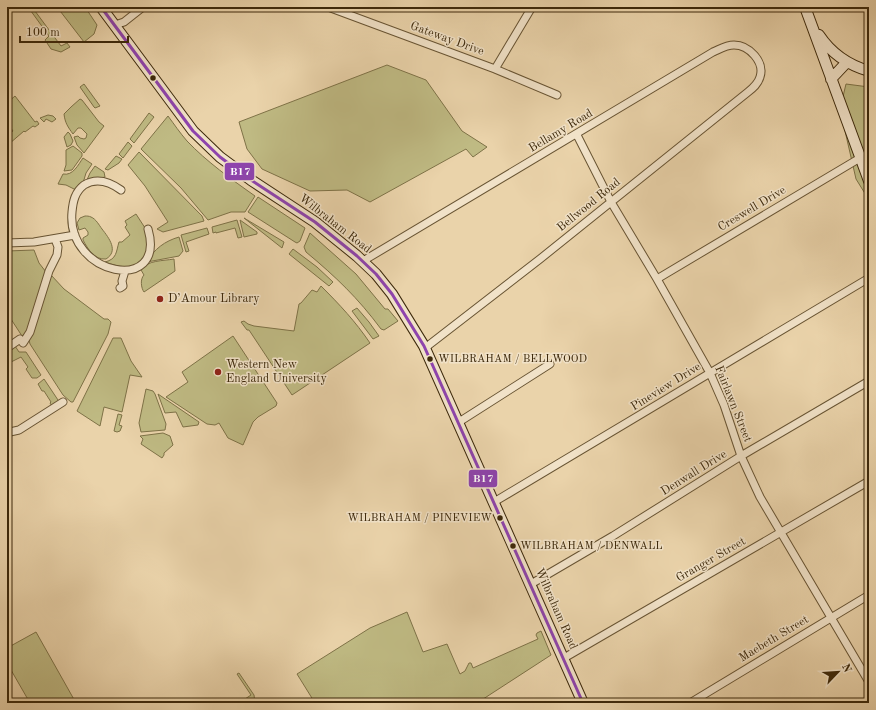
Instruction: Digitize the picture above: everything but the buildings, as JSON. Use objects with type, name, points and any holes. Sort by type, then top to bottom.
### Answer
[{"type":"main road","name":"Wilbraham Road","points":[[101,7],[183,118],[214,152],[251,180],[315,222],[363,262],[380,279],[396,300],[425,348],[583,703]]},
{"type":"main road","points":[[805,7],[869,181]]},
{"type":"main road","points":[[811,23],[828,46],[841,58],[869,71]]},
{"type":"main road","points":[[831,79],[847,62]]},
{"type":"street","points":[[115,26],[124,22],[143,7]]},
{"type":"street","name":"Gateway Drive","points":[[328,7],[495,69],[557,95]]},
{"type":"street","points":[[495,69],[532,7]]},
{"type":"street","name":"Bellamy Road","points":[[363,262],[723,47],[738,45],[750,51],[757,60],[760,74]]},
{"type":"street","name":"Bellwood Road","points":[[425,348],[540,260],[748,92],[758,81],[760,74]]},
{"type":"street","name":"Fairlawn Street","points":[[576,135],[611,202],[657,279],[710,373],[724,405],[741,456],[760,497],[869,682]]},
{"type":"street","name":"Creswell Drive","points":[[657,279],[860,158]]},
{"type":"street","points":[[121,190],[112,184],[103,181],[91,182],[82,188],[75,196],[72,218],[75,236],[84,250],[97,262],[106,267],[120,271],[133,269],[141,265],[148,256],[151,242],[148,230]]},
{"type":"street","points":[[7,243],[34,242],[75,236]]},
{"type":"street","points":[[7,348],[21,341],[30,332],[49,271],[57,255],[58,247],[55,239]]},
{"type":"street","points":[[120,288],[123,286],[122,281],[125,270]]},
{"type":"street","name":"Pineview Drive","points":[[494,502],[597,442],[869,278]]},
{"type":"street","points":[[459,422],[550,364]]},
{"type":"street","name":"Denwall Drive","points":[[531,584],[613,536],[741,456],[869,381]]},
{"type":"street","points":[[7,428],[10,432],[18,430],[62,402]]},
{"type":"street","name":"Granger Street","points":[[564,658],[869,481]]},
{"type":"street","name":"Maebeth Street","points":[[690,703],[869,594]]},
{"type":"shaded area","points":[[28,7],[32,7],[61,46],[67,43],[70,47],[61,52],[51,49],[45,40],[49,36]]},
{"type":"shaded area","points":[[57,7],[85,7],[97,25],[94,34],[84,42]]},
{"type":"shaded area","points":[[387,65],[426,80],[462,131],[487,147],[473,157],[466,149],[370,202],[347,190],[310,191],[262,169],[247,149],[239,122]]},
{"type":"shaded area","points":[[84,84],[100,106],[94,107],[80,87]]},
{"type":"shaded area","points":[[846,84],[869,87],[869,200],[856,179],[840,109]]},
{"type":"shaded area","points":[[15,96],[35,122],[37,121],[39,124],[35,127],[33,126],[25,132],[24,131],[9,144],[7,141],[7,136],[13,131],[7,123],[7,103]]},
{"type":"shaded area","points":[[80,99],[104,126],[84,153],[77,145],[74,137],[78,136],[84,139],[86,138],[87,134],[81,128],[78,128],[73,134],[67,125],[64,114]]},
{"type":"shaded area","points":[[149,113],[154,117],[134,143],[130,139]]},
{"type":"shaded area","points":[[48,115],[53,116],[56,119],[52,122],[46,119],[44,122],[40,118]]},
{"type":"shaded area","points":[[168,116],[179,132],[203,156],[228,177],[255,196],[245,212],[231,212],[208,220],[181,188],[141,149]]},
{"type":"shaded area","points":[[68,132],[73,141],[71,145],[67,147],[64,137]]},
{"type":"shaded area","points":[[128,142],[132,146],[123,158],[119,154]]},
{"type":"shaded area","points":[[73,146],[82,153],[82,156],[72,170],[64,171],[66,165],[66,150]]},
{"type":"shaded area","points":[[139,152],[202,216],[204,221],[163,232],[157,229],[168,222],[145,186],[128,165]]},
{"type":"shaded area","points":[[116,156],[122,159],[119,163],[108,170],[105,169]]},
{"type":"shaded area","points":[[83,158],[92,164],[86,173],[83,183],[76,190],[66,185],[58,184],[63,174],[72,172]]},
{"type":"shaded area","points":[[95,166],[104,172],[105,177],[86,182],[90,173]]},
{"type":"shaded area","points":[[258,197],[305,228],[300,241],[297,243],[295,242],[248,212]]},
{"type":"shaded area","points":[[136,214],[147,231],[148,252],[141,261],[127,267],[105,262],[114,257],[119,242],[122,242],[130,235],[125,227],[127,225],[125,221]]},
{"type":"shaded area","points":[[85,216],[94,219],[99,224],[112,244],[112,252],[106,259],[95,256],[83,240],[83,238],[88,235],[88,232],[85,228],[79,230],[77,223],[80,218]]},
{"type":"shaded area","points":[[244,218],[284,242],[282,248]]},
{"type":"shaded area","points":[[237,220],[242,237],[238,238],[235,228],[213,233],[212,227]]},
{"type":"shaded area","points":[[240,220],[257,232],[257,234],[244,237]]},
{"type":"shaded area","points":[[207,228],[209,234],[186,242],[189,251],[186,252],[181,235]]},
{"type":"shaded area","points":[[310,233],[356,274],[385,309],[388,309],[398,321],[384,330],[381,329],[364,307],[346,288],[306,252],[304,247]]},
{"type":"shaded area","points":[[179,237],[183,251],[179,256],[147,262],[160,246]]},
{"type":"shaded area","points":[[293,249],[317,267],[333,282],[329,286],[289,254]]},
{"type":"shaded area","points":[[34,250],[39,263],[46,272],[28,330],[22,336],[7,313],[7,251]]},
{"type":"shaded area","points":[[174,259],[175,271],[144,292],[141,284],[144,275],[141,270],[147,264]]},
{"type":"shaded area","points":[[51,275],[64,289],[104,319],[108,319],[111,322],[108,334],[73,402],[63,395],[30,344],[29,340]]},
{"type":"shaded area","points":[[321,286],[347,313],[370,343],[292,395],[249,330],[247,330],[241,322],[244,321],[254,326],[294,331],[299,304],[312,290],[317,292]]},
{"type":"shaded area","points":[[357,308],[379,336],[373,339],[352,311]]},
{"type":"shaded area","points":[[233,336],[277,403],[276,406],[258,417],[253,422],[243,445],[228,438],[219,423],[215,425],[207,424],[166,397],[188,382],[182,372]]},
{"type":"shaded area","points":[[113,338],[121,338],[131,361],[142,377],[130,375],[122,412],[104,407],[100,426],[77,411]]},
{"type":"shaded area","points":[[15,346],[19,352],[26,352],[41,375],[37,378],[32,378],[26,369],[28,367],[21,357],[7,364],[7,350]]},
{"type":"shaded area","points":[[44,379],[60,403],[53,408],[50,403],[51,402],[38,384]]},
{"type":"shaded area","points":[[146,389],[153,391],[155,394],[166,424],[165,430],[141,432],[139,423]]},
{"type":"shaded area","points":[[158,394],[199,422],[198,425],[183,427],[176,412],[165,413]]},
{"type":"shaded area","points":[[118,414],[122,415],[119,425],[122,426],[120,431],[117,432],[114,431]]},
{"type":"shaded area","points":[[163,433],[170,436],[173,445],[164,453],[162,458],[141,444],[143,439],[140,436]]},
{"type":"shaded area","points":[[407,612],[423,652],[447,644],[460,674],[465,671],[469,663],[471,663],[473,668],[538,639],[536,635],[541,631],[551,655],[477,703],[315,703],[297,674],[370,628]]},
{"type":"shaded area","points":[[36,632],[76,703],[30,703],[7,663],[7,648]]},
{"type":"shaded area","points":[[239,673],[254,695],[255,703],[239,703],[251,695],[237,674]]},
{"type":"transit line","name":"B17","points":[[101,7],[193,131],[220,157],[251,180],[315,222],[357,256],[376,274],[392,294],[424,346],[583,703]]},
{"type":"place","name":"D’Amour Library","points":[[160,299]]},
{"type":"place","name":"WILBRAHAM / BELLWOOD","points":[[430,359]]},
{"type":"place","name":"Western New England University","points":[[218,372]]},
{"type":"place","name":"WILBRAHAM / PINEVIEW","points":[[500,518]]},
{"type":"place","name":"WILBRAHAM / DENWALL","points":[[513,546]]}]
